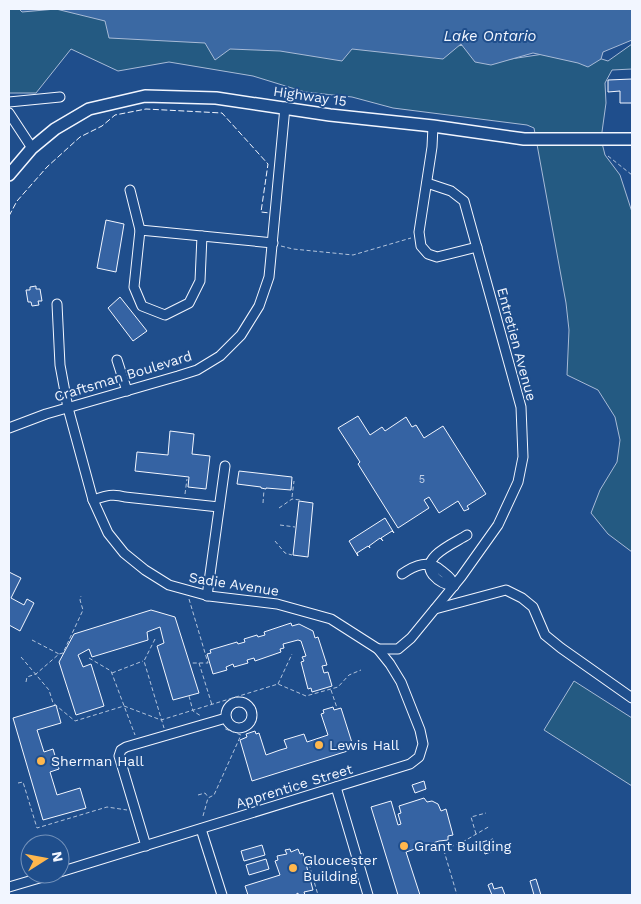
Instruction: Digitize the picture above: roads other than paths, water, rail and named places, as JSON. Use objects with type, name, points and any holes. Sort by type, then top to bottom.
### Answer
[{"type":"main road","name":"Highway 15","points":[[9,175],[32,148],[55,130],[89,109],[145,96],[216,98],[330,115],[433,126],[524,139],[632,139]]},
{"type":"street","points":[[9,102],[60,98]]},
{"type":"street","name":"Craftsman Boulevard","points":[[9,428],[68,408],[197,370],[220,356],[234,342],[259,306],[276,244],[285,107]]},
{"type":"street","points":[[9,113],[32,148]]},
{"type":"street","points":[[433,126],[427,183],[419,232],[421,246],[428,254],[437,257],[477,247]]},
{"type":"street","name":"Entretien Avenue","points":[[398,649],[411,638],[454,586],[498,525],[518,482],[523,457],[521,407],[464,200],[451,191],[427,183]]},
{"type":"street","points":[[130,190],[140,230],[134,287],[142,306],[165,315],[189,303],[200,281],[202,236]]},
{"type":"street","points":[[140,230],[276,244]]},
{"type":"street","name":"Sadie Avenue","points":[[57,304],[60,365],[68,408],[92,500],[108,533],[124,553],[145,570],[169,585],[207,596],[277,604],[331,619],[378,650]]},
{"type":"street","points":[[117,360],[127,391]]},
{"type":"street","points":[[207,596],[225,466]]},
{"type":"street","points":[[92,500],[116,494],[125,497],[219,507]]},
{"type":"street","points":[[430,564],[436,554],[467,535]]},
{"type":"street","points":[[402,574],[414,566],[430,564],[438,566],[451,577],[454,586]]},
{"type":"street","points":[[435,609],[506,590],[522,598],[533,607],[545,635],[632,698]]},
{"type":"street","points":[[378,650],[398,649],[394,671]]},
{"type":"street","name":"Apprentice Street","points":[[70,869],[410,764],[419,757],[423,744],[420,730],[401,682],[378,650]]},
{"type":"street","points":[[146,846],[119,756],[121,750],[138,743],[226,718]]},
{"type":"street","points":[[336,787],[368,895]]},
{"type":"street","points":[[201,829],[222,895]]},
{"type":"street","points":[[9,888],[22,884]]},
{"type":"water","points":[[19,9],[56,9],[22,12]]},
{"type":"water","name":"Lake Ontario","points":[[56,9],[632,9],[632,40],[603,52],[601,59],[588,67],[533,53],[491,65],[475,62],[461,44],[443,59],[352,49],[342,61],[280,51],[230,49],[215,60],[205,43],[109,38],[105,21]]},
{"type":"place","name":"Lewis Hall","points":[[319,745]]},
{"type":"place","name":"Sherman Hall","points":[[41,761]]},
{"type":"place","name":"Grant Building","points":[[404,846]]},
{"type":"place","name":"Gloucester Building","points":[[293,868]]}]
